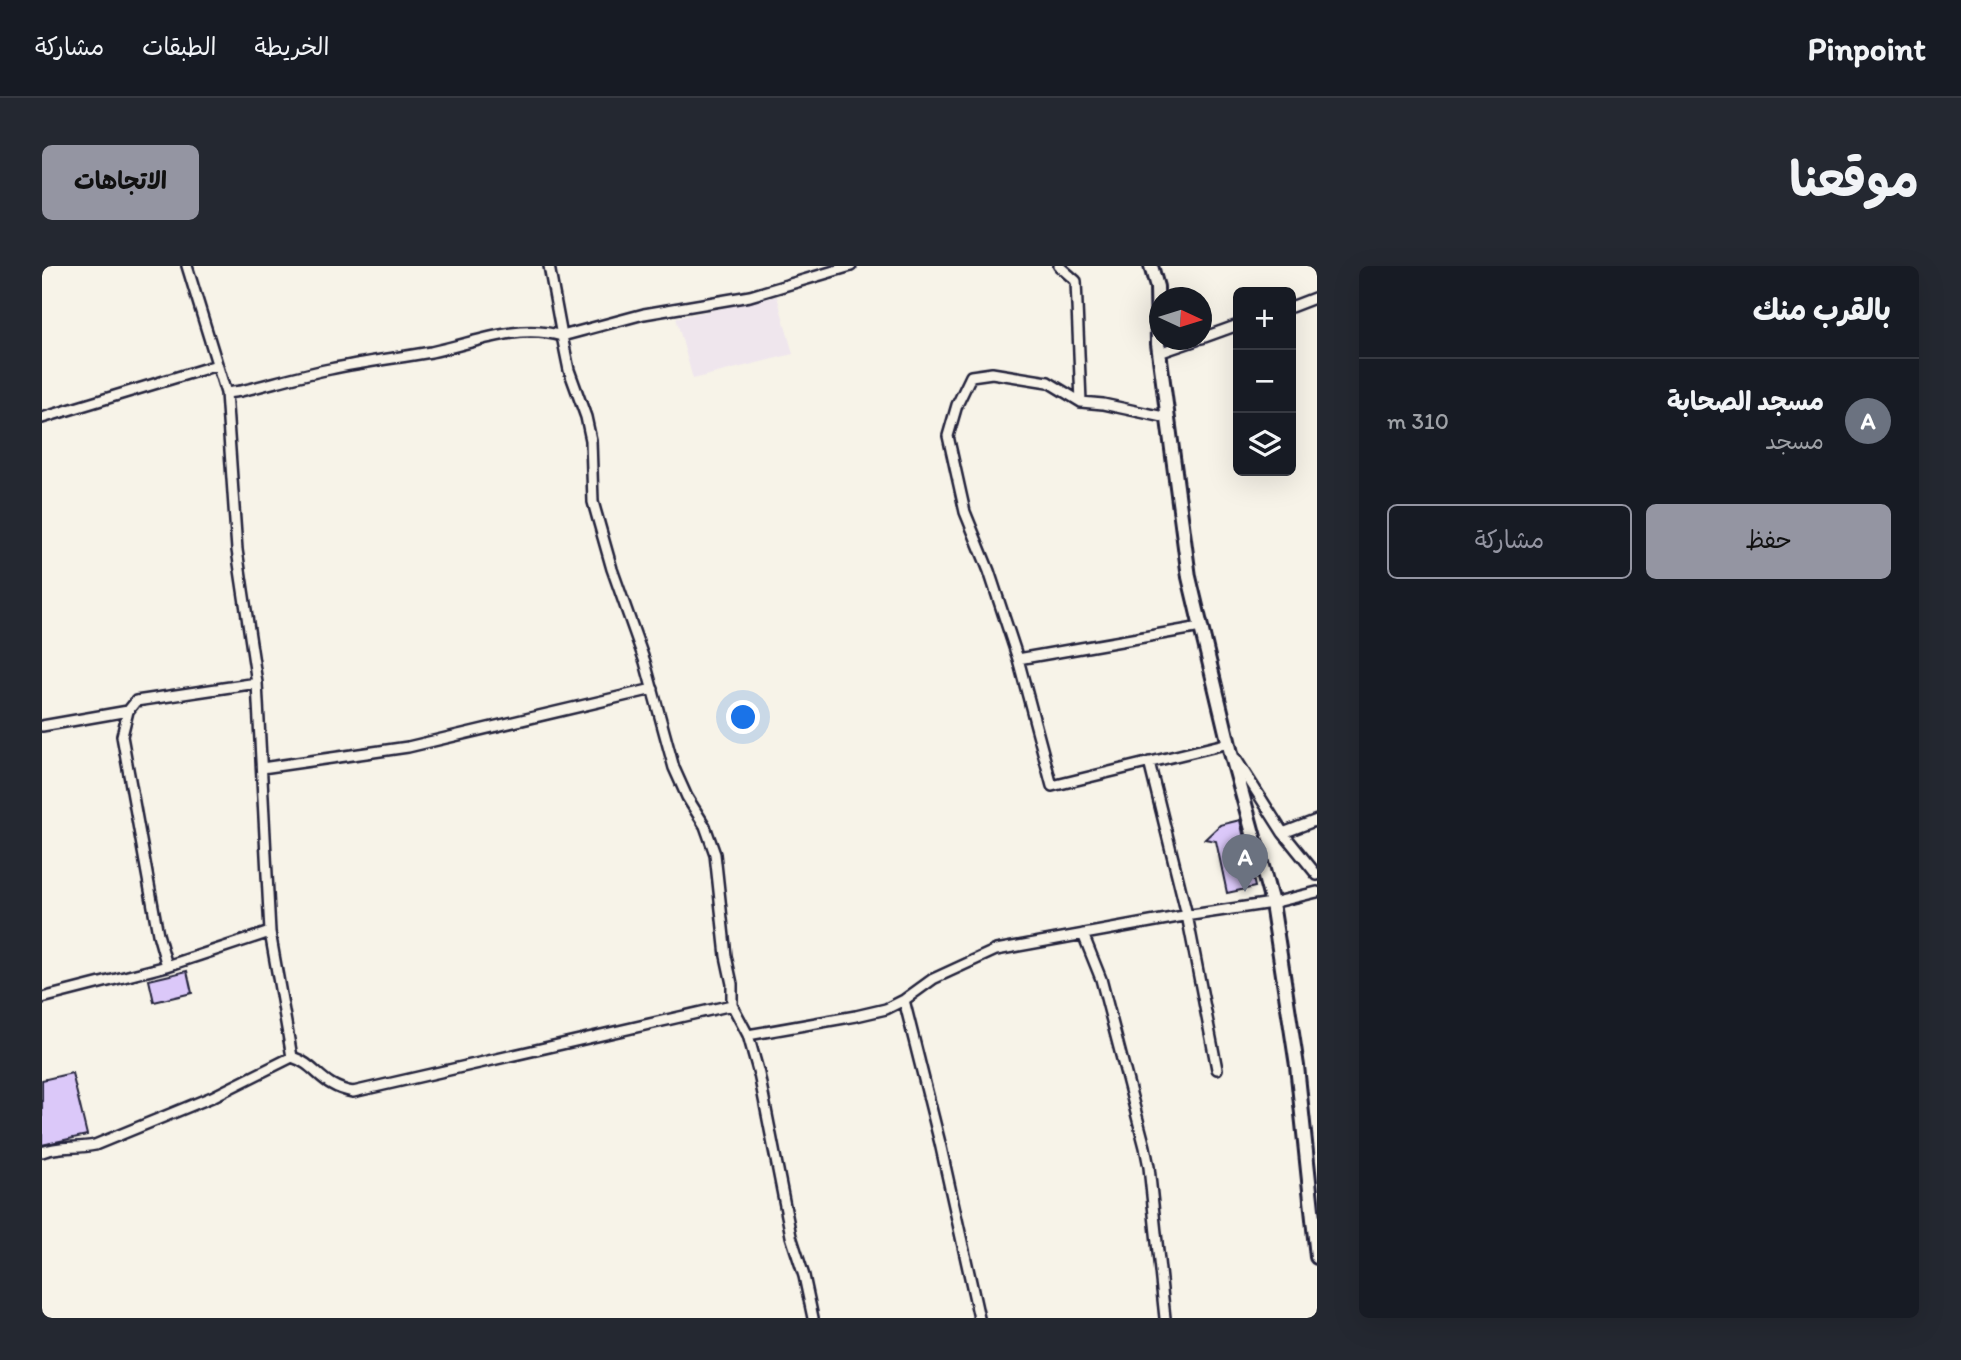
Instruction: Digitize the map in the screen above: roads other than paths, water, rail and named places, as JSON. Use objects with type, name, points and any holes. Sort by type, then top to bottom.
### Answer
[{"type":"street","points":[[187,266],[226,393],[237,550],[257,683],[270,932],[292,1057]]},
{"type":"street","points":[[549,266],[562,336],[590,440],[593,502],[612,569],[653,689],[674,768],[687,797],[705,826],[715,854],[726,956],[732,984],[732,1005],[748,1034],[759,1074],[791,1236],[804,1276],[813,1318]]},
{"type":"street","points":[[226,393],[332,368],[435,351],[506,333],[546,331],[562,336],[644,314],[750,296],[851,266]]},
{"type":"street","points":[[1059,266],[1076,281],[1081,402]]},
{"type":"street","points":[[1151,266],[1157,287],[1159,353],[1189,577],[1230,748],[1272,903],[1297,1066],[1317,1257]]},
{"type":"street","points":[[1296,305],[1317,298]]},
{"type":"street","points":[[1212,334],[1233,327]]},
{"type":"street","points":[[1159,353],[1168,350]]},
{"type":"street","points":[[42,418],[217,365]]},
{"type":"street","points":[[1168,418],[1081,402],[1048,382],[992,373],[971,376],[957,405],[948,436],[965,512],[989,571],[1018,659],[1052,786],[1149,762],[1230,748]]},
{"type":"street","points":[[1018,659],[1201,627]]},
{"type":"street","points":[[167,966],[158,934],[122,736],[128,711],[136,701],[257,683]]},
{"type":"street","points":[[262,768],[408,747],[653,689]]},
{"type":"street","points":[[42,726],[128,711]]},
{"type":"street","points":[[1230,748],[1283,833],[1317,875]]},
{"type":"street","points":[[1149,762],[1187,915],[1217,1069]]},
{"type":"street","points":[[1283,833],[1317,820]]},
{"type":"street","points":[[748,1034],[886,1009],[933,979],[996,950],[1187,915],[1272,903],[1317,892]]},
{"type":"street","points":[[42,998],[167,966],[270,932]]},
{"type":"street","points":[[1083,934],[1101,979],[1145,1147],[1165,1318]]},
{"type":"street","points":[[904,1000],[940,1143],[979,1318]]},
{"type":"street","points":[[292,1057],[307,1065],[329,1084],[353,1091],[732,1005]]},
{"type":"street","points":[[42,1152],[55,1148],[95,1145],[212,1097],[292,1057]]},
{"type":"place","name":"مسجد الصحابة","points":[[1245,892]]}]
